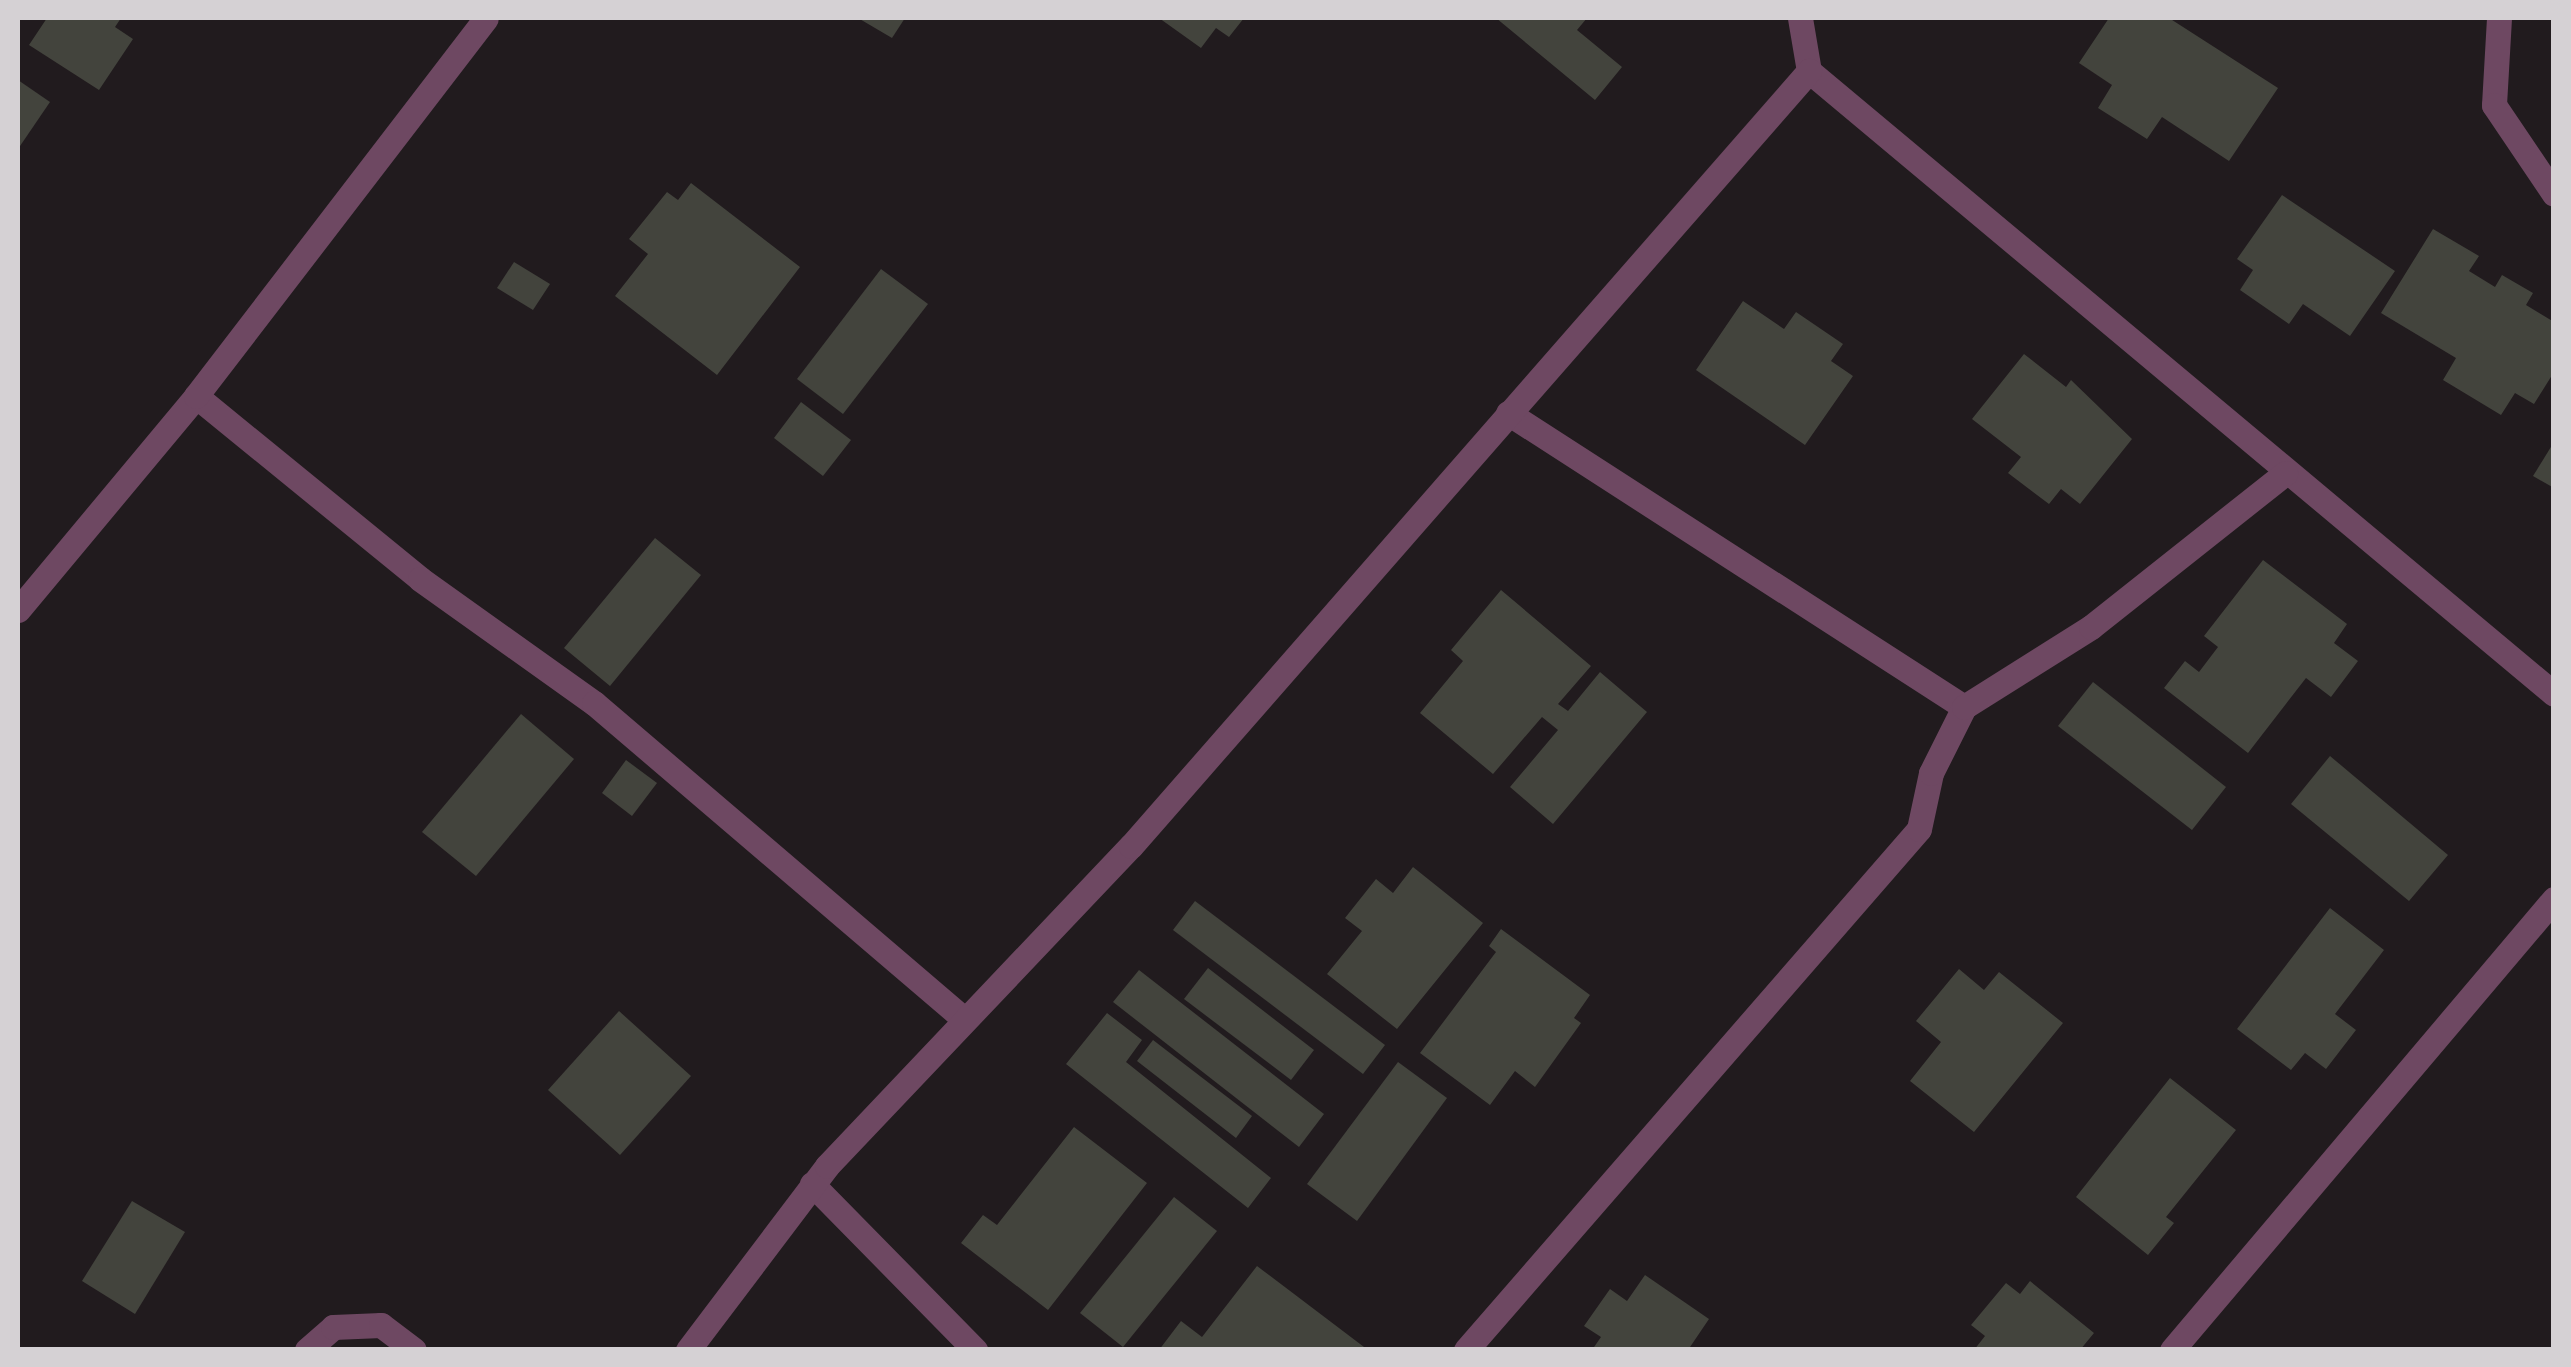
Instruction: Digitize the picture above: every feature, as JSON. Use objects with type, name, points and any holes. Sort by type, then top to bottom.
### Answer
[{"type":"street","points":[[21,600],[196,396],[486,18]]},
{"type":"street","points":[[1800,18],[1809,71],[2285,473],[2554,694]]},
{"type":"street","points":[[2500,18],[2494,105],[2554,194]]},
{"type":"street","points":[[688,1350],[812,1184],[961,1017],[1131,846],[1809,71]]},
{"type":"street","points":[[196,396],[420,579],[594,704],[961,1017]]},
{"type":"street","points":[[1508,412],[1964,708]]},
{"type":"street","points":[[1466,1350],[1919,829],[1931,774],[1964,708],[2091,627],[2285,473]]},
{"type":"street","points":[[2172,1350],[2554,899]]},
{"type":"street","points":[[812,1184],[975,1350]]},
{"type":"street","points":[[307,1350],[333,1326],[381,1326],[414,1350]]},
{"type":"building","points":[[47,18],[121,18],[115,27],[133,39],[99,90],[29,45]]},
{"type":"building","points":[[858,18],[905,18],[892,38]]},
{"type":"building","points":[[1159,18],[1244,18],[1229,37],[1216,28],[1201,48]]},
{"type":"building","points":[[1496,18],[1587,18],[1577,30],[1622,67],[1595,100]]},
{"type":"building","points":[[2109,18],[2169,18],[2278,88],[2229,161],[2162,117],[2147,139],[2098,108],[2112,85],[2079,63]]},
{"type":"building","points":[[18,80],[50,102],[18,149]]},
{"type":"building","points":[[691,183],[800,267],[717,375],[615,296],[648,254],[629,239],[667,192],[678,200]]},
{"type":"building","points":[[2282,195],[2395,271],[2350,336],[2303,304],[2289,324],[2240,290],[2253,270],[2237,259]]},
{"type":"building","points":[[2433,229],[2479,256],[2469,271],[2495,287],[2502,275],[2533,293],[2526,305],[2554,322],[2554,372],[2534,404],[2515,393],[2501,415],[2443,380],[2456,358],[2381,313]]},
{"type":"building","points":[[514,262],[550,284],[533,310],[497,288]]},
{"type":"building","points":[[881,269],[928,304],[843,414],[797,379]]},
{"type":"building","points":[[1743,301],[1784,329],[1796,312],[1843,344],[1831,361],[1853,376],[1805,445],[1696,370]]},
{"type":"building","points":[[2024,354],[2066,387],[2071,380],[2132,439],[2080,504],[2061,489],[2049,504],[2008,473],[2021,457],[1972,419]]},
{"type":"building","points":[[801,402],[851,440],[823,476],[774,438]]},
{"type":"building","points":[[2554,442],[2554,488],[2533,476]]},
{"type":"building","points":[[655,538],[701,575],[610,686],[564,648]]},
{"type":"building","points":[[2263,560],[2347,624],[2334,643],[2358,661],[2331,697],[2306,678],[2248,753],[2164,688],[2185,661],[2199,672],[2218,647],[2204,636]]},
{"type":"building","points":[[1501,590],[1591,666],[1558,704],[1568,711],[1600,672],[1647,712],[1553,824],[1510,787],[1558,730],[1542,717],[1493,774],[1420,713],[1463,661],[1451,650]]},
{"type":"building","points":[[2093,682],[2226,787],[2192,830],[2058,726]]},
{"type":"building","points":[[521,714],[574,759],[476,876],[422,832]]},
{"type":"building","points":[[2330,756],[2448,855],[2409,901],[2291,804]]},
{"type":"building","points":[[626,760],[657,783],[632,816],[602,793]]},
{"type":"building","points":[[1413,867],[1483,923],[1397,1029],[1327,974],[1362,931],[1345,918],[1376,879],[1393,893]]},
{"type":"building","points":[[1195,901],[1385,1045],[1363,1074],[1173,930]]},
{"type":"building","points":[[2330,908],[2384,950],[2335,1014],[2356,1030],[2326,1069],[2305,1053],[2291,1070],[2237,1029]]},
{"type":"building","points":[[1501,929],[1590,995],[1574,1018],[1581,1023],[1535,1087],[1515,1071],[1490,1105],[1420,1053],[1496,952],[1489,946]]},
{"type":"building","points":[[1208,968],[1314,1050],[1291,1080],[1184,999]]},
{"type":"building","points":[[1959,969],[1984,990],[1999,972],[2063,1023],[1974,1132],[1910,1081],[1941,1042],[1916,1021]]},
{"type":"building","points":[[1139,970],[1324,1114],[1299,1147],[1113,1002]]},
{"type":"building","points":[[619,1011],[691,1076],[620,1155],[548,1090]]},
{"type":"building","points":[[1107,1013],[1142,1040],[1126,1062],[1271,1178],[1248,1208],[1066,1064]]},
{"type":"building","points":[[1153,1040],[1252,1116],[1236,1138],[1137,1061]]},
{"type":"building","points":[[1398,1062],[1447,1098],[1357,1221],[1307,1184]]},
{"type":"building","points":[[2170,1078],[2236,1130],[2166,1217],[2174,1223],[2148,1255],[2076,1197]]},
{"type":"building","points":[[1074,1127],[1147,1183],[1048,1310],[961,1243],[983,1215],[997,1225]]},
{"type":"building","points":[[1174,1197],[1217,1231],[1123,1347],[1080,1313]]},
{"type":"building","points":[[132,1201],[185,1232],[135,1314],[82,1281]]},
{"type":"building","points":[[1257,1266],[1368,1350],[1159,1350],[1181,1321],[1202,1337]]},
{"type":"building","points":[[1645,1275],[1709,1319],[1688,1350],[1592,1350],[1601,1337],[1584,1326],[1610,1289],[1627,1301]]},
{"type":"building","points":[[2030,1281],[2094,1333],[2080,1350],[1974,1350],[1985,1336],[1971,1325],[2006,1283],[2020,1294]]}]
